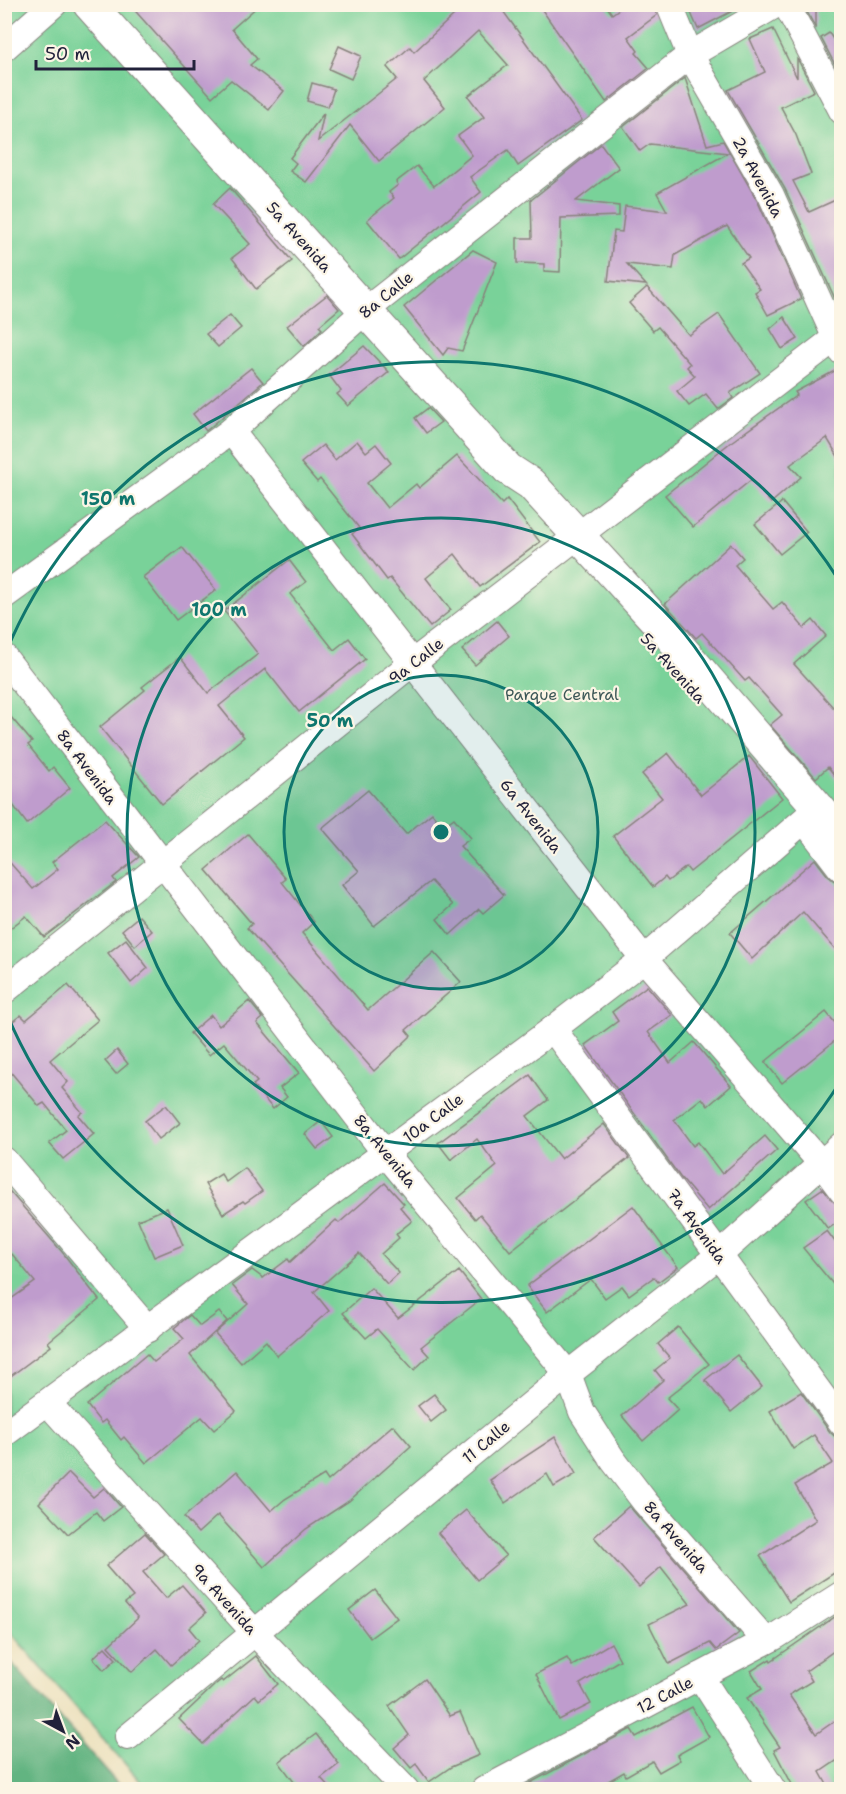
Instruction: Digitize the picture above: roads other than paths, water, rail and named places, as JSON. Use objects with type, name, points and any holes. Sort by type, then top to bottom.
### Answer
[{"type":"street","points":[[4,48],[54,4]]},
{"type":"street","name":"5a Avenida","points":[[89,4],[508,469],[531,484],[571,539],[813,813],[842,835]]},
{"type":"street","name":"2a Avenida","points":[[669,4],[690,55],[771,195],[838,345]]},
{"type":"street","name":"8a Calle","points":[[4,596],[231,431],[366,310],[690,55],[777,4]]},
{"type":"street","points":[[786,4],[842,111]]},
{"type":"street","name":"9a Calle","points":[[4,991],[411,664],[571,539],[838,345]]},
{"type":"street","name":"6a Avenida","points":[[231,431],[411,664],[644,958],[821,1163],[842,1191]]},
{"type":"street","name":"8a Avenida","points":[[4,657],[386,1154],[568,1374],[582,1412],[613,1460],[645,1502],[766,1641]]},
{"type":"street","name":"5a Avenida","points":[[813,813],[842,865]]},
{"type":"street","name":"10a Calle","points":[[4,1434],[553,1029],[644,958],[813,813]]},
{"type":"street","name":"7a Avenida","points":[[553,1029],[842,1423]]},
{"type":"street","name":"11 Calle","points":[[128,1737],[568,1374],[718,1256],[842,1145]]},
{"type":"street","points":[[4,1160],[148,1329]]},
{"type":"street","name":"9a Avenida","points":[[48,1403],[255,1633],[406,1790]]},
{"type":"street","name":"12 Calle","points":[[484,1790],[766,1641],[842,1594]]},
{"type":"street","points":[[700,1676],[773,1790]]},
{"type":"park label","name":"Parque Central","points":[[562,694]]}]
